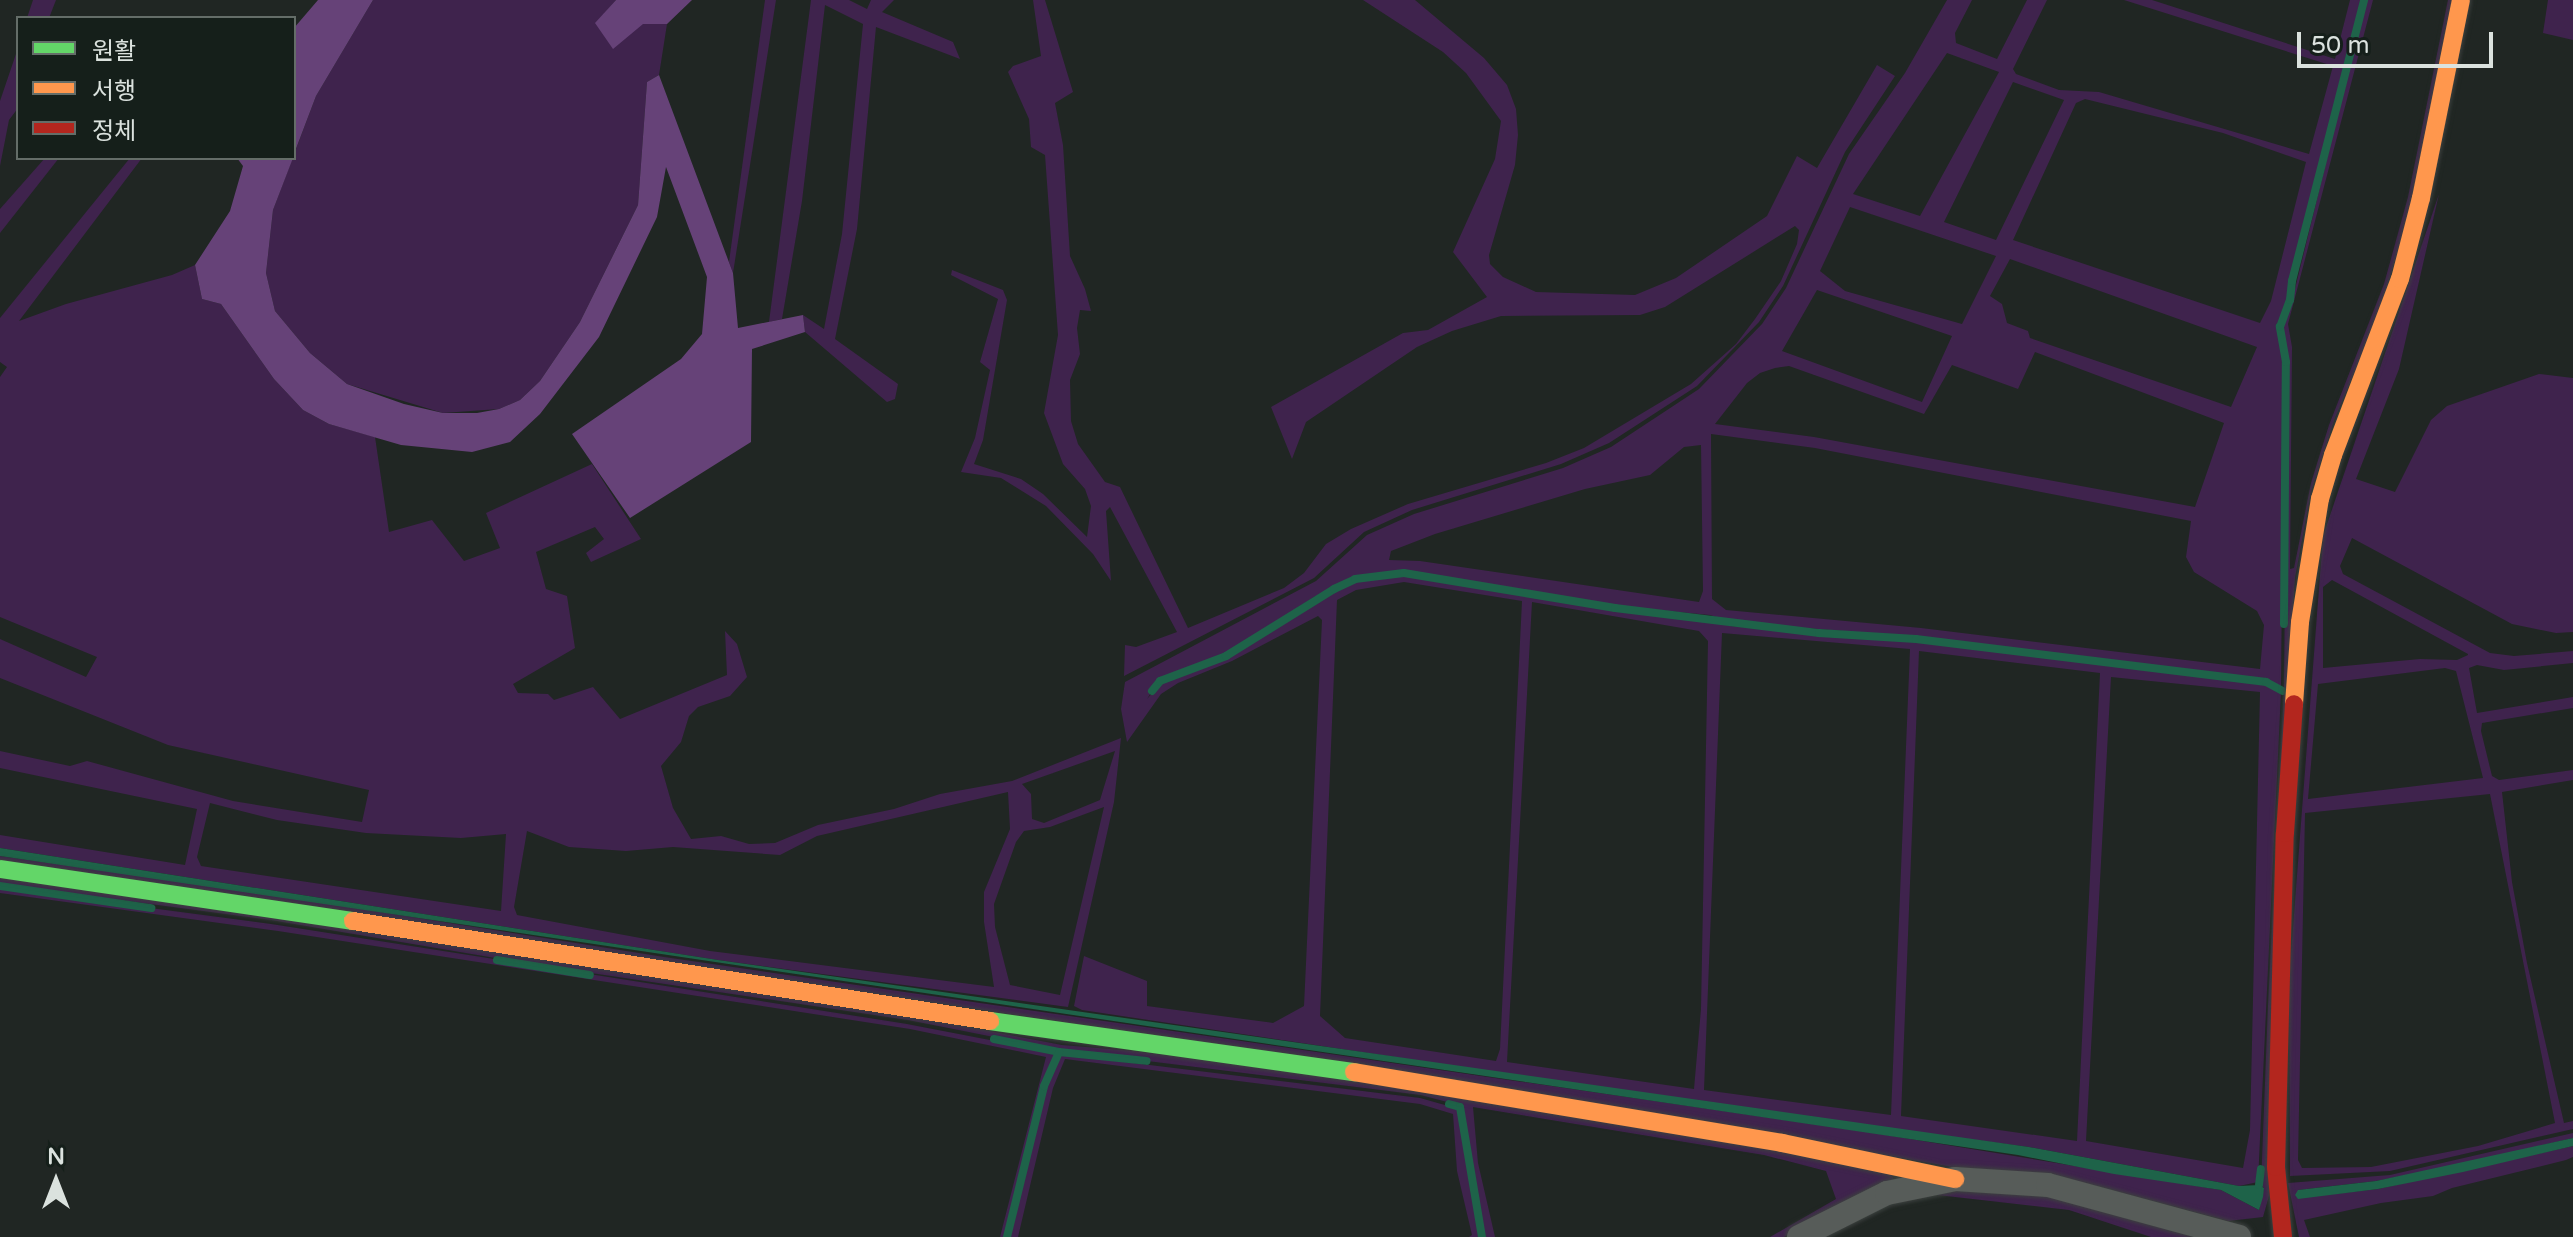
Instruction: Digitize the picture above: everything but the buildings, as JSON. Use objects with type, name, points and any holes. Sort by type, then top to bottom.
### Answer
[{"type":"street","points":[[2283,1237],[2276,1167],[2285,833],[2300,622],[2309,557],[2320,499],[2337,443],[2400,279],[2425,183],[2461,0]]},
{"type":"street","points":[[0,869],[506,944],[1069,1034],[1329,1068],[1782,1143],[1955,1179],[2048,1185],[2239,1237]]},
{"type":"street","points":[[1799,1237],[1887,1193],[1955,1179]]},
{"type":"shaded area","points":[[33,0],[56,0],[50,16],[28,16]]},
{"type":"shaded area","points":[[318,0],[373,0],[316,96],[296,149],[296,26]]},
{"type":"shaded area","points":[[373,0],[616,0],[596,23],[667,24],[659,75],[647,82],[638,205],[580,322],[540,381],[520,400],[499,409],[443,413],[347,384],[310,353],[275,311],[266,273],[273,210],[292,160],[296,160],[296,149],[316,96]]},
{"type":"shaded area","points":[[616,0],[692,0],[667,24],[643,24],[613,49],[595,23]]},
{"type":"shaded area","points":[[765,0],[776,0],[733,273],[729,262]]},
{"type":"shaded area","points":[[811,0],[849,0],[867,9],[871,0],[894,0],[882,12],[953,42],[960,59],[876,27],[857,229],[835,339],[898,384],[895,399],[887,402],[805,332],[803,315],[824,329],[842,234],[863,24],[825,5],[802,201],[782,319],[769,322]]},
{"type":"shaded area","points":[[1033,0],[1045,0],[1073,92],[1055,103],[1063,145],[1070,256],[1091,311],[1080,310],[1077,328],[1080,354],[1070,380],[1071,421],[1078,444],[1105,482],[1120,487],[1188,628],[1284,588],[1304,573],[1326,544],[1351,529],[1408,504],[1546,463],[1584,448],[1691,384],[1736,344],[1755,319],[1781,281],[1797,244],[1799,230],[1795,226],[1665,307],[1640,315],[1501,316],[1452,331],[1417,347],[1306,422],[1292,459],[1271,407],[1403,333],[1428,330],[1487,297],[1453,252],[1495,159],[1501,121],[1466,73],[1443,52],[1363,0],[1415,0],[1484,58],[1507,85],[1516,109],[1518,135],[1515,165],[1489,255],[1490,264],[1503,277],[1536,292],[1635,295],[1676,278],[1767,216],[1797,156],[1817,168],[1877,65],[1895,76],[1845,152],[1783,286],[1759,322],[1697,386],[1609,443],[1561,464],[1412,510],[1364,532],[1314,578],[1124,676],[1125,645],[1136,647],[1177,632],[1110,507],[1106,511],[1111,581],[1093,554],[1046,506],[1001,478],[961,472],[975,438],[990,370],[980,362],[998,299],[951,275],[952,270],[1003,290],[1007,300],[983,440],[974,464],[1021,479],[1043,494],[1087,537],[1091,506],[1085,489],[1063,464],[1044,413],[1058,335],[1045,155],[1031,147],[1029,119],[1008,72],[1013,66],[1041,56]]},
{"type":"shaded area","points":[[1947,0],[1972,0],[1955,33],[1956,43],[1997,59],[2027,0],[2047,0],[2013,69],[2016,74],[2059,90],[2099,92],[2309,154],[2333,66],[2124,0],[2152,0],[2335,59],[2350,0],[2362,0],[2290,280],[2288,300],[2278,327],[2284,362],[2281,688],[2266,680],[1916,637],[1731,622],[1710,615],[1615,606],[1404,571],[1355,578],[1314,597],[1225,654],[1159,680],[1147,699],[1161,683],[1227,657],[1335,591],[1356,581],[1404,575],[1615,610],[1709,619],[1730,626],[1916,641],[2265,684],[2281,692],[2258,1182],[2239,1186],[2029,1147],[1747,1110],[1082,1010],[1074,1006],[1084,956],[1147,981],[1147,1006],[1273,1023],[1304,1006],[1322,620],[1318,616],[1232,661],[1178,683],[1161,694],[1127,742],[1121,709],[1125,682],[1316,581],[1367,535],[1414,514],[1563,468],[1611,447],[1699,389],[1762,324],[1786,288],[1849,154],[1905,73]],"holes":[[[1947,53],[1999,72],[1920,216],[1853,194]],[[2013,82],[2064,100],[1996,240],[1944,222]],[[2085,99],[2223,133],[2306,162],[2271,301],[2260,323],[2013,240],[2076,103]],[[1850,207],[1996,256],[1962,324],[1845,291],[1820,271]],[[2010,259],[2257,347],[2231,407],[2030,338],[2028,331],[2007,323],[2002,304],[1990,296]],[[1817,290],[1952,336],[1922,402],[1782,351]],[[2035,352],[2224,423],[2195,507],[1814,437],[1715,424],[1747,383],[1760,373],[1789,366],[1924,414],[1952,365],[2018,389]],[[1711,434],[1815,448],[2191,521],[2186,557],[2194,572],[2257,611],[2264,625],[2260,669],[1921,628],[1726,610],[1712,599]],[[1701,445],[1703,591],[1699,602],[1420,561],[1389,560],[1391,551],[1435,534],[1585,489],[1650,475],[1684,447]],[[1404,582],[1522,601],[1500,1049],[1496,1061],[1345,1038],[1320,1016],[1337,600],[1356,590]],[[1532,602],[1699,631],[1708,641],[1701,1009],[1694,1089],[1507,1062]],[[1722,633],[1910,649],[1891,1115],[1704,1090]],[[1919,651],[2100,673],[2077,1141],[1901,1116]],[[2111,677],[2260,692],[2250,1130],[2243,1168],[2086,1141]]]},
{"type":"shaded area","points":[[2366,0],[2373,0],[2288,324],[2292,347],[2290,569],[2294,568],[2311,483],[2329,425],[2384,284],[2408,197],[2448,0],[2453,0],[2413,201],[2377,320],[2335,418],[2311,492],[2295,578],[2271,1005],[2269,1196],[2263,1217],[2228,1221],[2074,1180],[1958,1168],[1498,1087],[0,863],[0,856],[254,892],[664,957],[1874,1133],[2221,1190],[2259,1210],[2264,1188],[2261,1185],[2268,1006],[2284,691],[2287,362],[2282,327],[2292,301]]},
{"type":"shaded area","points":[[2548,0],[2573,0],[2573,40],[2543,33]]},
{"type":"shaded area","points":[[16,54],[16,111],[9,120],[0,166],[0,101]]},
{"type":"shaded area","points":[[659,75],[733,273],[738,328],[803,315],[805,332],[752,349],[751,442],[630,518],[572,434],[681,359],[702,334],[707,277],[666,167],[657,217],[599,337],[540,414],[510,442],[472,452],[401,445],[329,424],[303,410],[274,379],[221,304],[202,299],[195,265],[230,211],[243,166],[238,160],[292,160],[273,210],[266,273],[275,311],[310,353],[347,384],[404,404],[443,413],[477,413],[499,409],[520,400],[540,381],[580,322],[638,205],[647,82]]},
{"type":"shaded area","points":[[43,160],[57,160],[0,233],[0,209]]},
{"type":"shaded area","points":[[128,160],[140,160],[19,321],[66,304],[172,275],[195,265],[202,299],[221,304],[274,379],[303,410],[329,424],[375,437],[389,532],[432,520],[464,561],[500,548],[486,513],[592,464],[641,539],[591,562],[586,553],[604,539],[595,527],[536,552],[546,589],[567,596],[575,648],[513,684],[518,693],[548,694],[554,700],[593,687],[620,719],[727,675],[725,631],[737,644],[747,677],[730,696],[698,707],[689,716],[681,742],[661,766],[673,808],[691,839],[721,836],[749,844],[775,843],[818,825],[894,809],[940,794],[1012,781],[1121,738],[1114,802],[1068,1007],[718,960],[0,848],[0,835],[185,865],[197,809],[0,768],[0,751],[70,766],[87,761],[233,801],[362,822],[369,790],[168,745],[0,678],[0,639],[86,677],[97,657],[0,617],[0,377],[7,367],[0,362],[0,318]],"holes":[[[1115,751],[1100,800],[1044,823],[1032,819],[1031,794],[1022,784]],[[1008,792],[1010,829],[984,892],[984,922],[994,987],[710,951],[517,915],[514,907],[527,831],[569,847],[626,851],[673,847],[780,855],[817,836]],[[210,803],[277,820],[366,833],[461,838],[506,834],[501,911],[201,866],[197,857]],[[1104,807],[1060,995],[1010,985],[995,927],[994,904],[1016,842],[1024,831],[1050,827]]]},
{"type":"shaded area","points":[[2439,194],[2399,369],[2356,479],[2395,492],[2431,420],[2447,406],[2539,374],[2573,378],[2573,632],[2556,633],[2512,624],[2352,538],[2340,566],[2343,574],[2490,653],[2514,656],[2573,651],[2573,663],[2504,670],[2477,665],[2469,668],[2477,713],[2573,697],[2573,708],[2482,723],[2481,731],[2492,776],[2499,780],[2573,770],[2573,780],[2502,792],[2512,882],[2527,963],[2564,1123],[2573,1121],[2573,1129],[2390,1171],[2290,1176],[2289,980],[2323,536]],"holes":[[[2332,580],[2468,654],[2468,655],[2457,660],[2420,659],[2323,668],[2323,587]],[[2445,668],[2456,671],[2483,778],[2308,799],[2318,684]],[[2490,794],[2555,1123],[2478,1146],[2371,1167],[2302,1168],[2298,1160],[2305,813]]]},
{"type":"shaded area","points":[[0,848],[718,960],[2029,1147],[2239,1186],[2259,1185],[2264,1188],[2263,1197],[2259,1210],[2221,1190],[2114,1174],[2018,1155],[0,856]]},
{"type":"shaded area","points":[[0,878],[392,934],[694,984],[858,1006],[1062,1045],[1134,1051],[1416,1089],[1777,1149],[1890,1172],[1894,1180],[1784,1237],[1770,1237],[1836,1199],[1826,1171],[1764,1155],[1473,1107],[1478,1163],[1495,1237],[1484,1237],[1462,1106],[1421,1095],[1059,1050],[908,1020],[524,963],[271,920],[0,884]]},
{"type":"shaded area","points":[[0,888],[271,924],[907,1024],[1056,1053],[1042,1086],[1005,1237],[1000,1237],[1046,1057],[910,1029],[278,931],[0,893]]},
{"type":"shaded area","points":[[1060,1054],[1420,1098],[1459,1109],[1480,1237],[1469,1237],[1472,1235],[1457,1171],[1453,1114],[1420,1104],[1065,1059],[1053,1088],[1018,1237],[1009,1237],[1046,1087]]},
{"type":"shaded area","points":[[2573,1133],[2573,1138],[2462,1164],[2376,1181],[2298,1190],[2298,1198],[2378,1189],[2573,1146],[2573,1157],[2566,1160],[2452,1188],[2433,1196],[2381,1203],[2304,1220],[2310,1237],[2299,1237],[2288,1183],[2390,1175]]},
{"type":"shaded area","points":[[2573,1138],[2573,1146],[2463,1172],[2378,1189],[2298,1199],[2295,1195],[2298,1190],[2376,1181]]},
{"type":"shaded area","points":[[1932,1190],[2033,1191],[2161,1225],[2192,1237],[2151,1237],[2069,1210],[1920,1193]]},
{"type":"waterway","points":[[2284,624],[2286,362],[2280,327],[2290,300],[2292,281],[2364,0]]},
{"type":"waterway","points":[[1152,691],[1160,681],[1226,656],[1355,579],[1404,573],[1615,608],[1819,633],[1916,639],[2266,682],[2283,691]]},
{"type":"waterway","points":[[0,886],[151,908]]},
{"type":"waterway","points":[[497,960],[590,975]]},
{"type":"waterway","points":[[994,1039],[1059,1052],[1147,1061]]},
{"type":"waterway","points":[[1007,1237],[1044,1086],[1059,1052]]},
{"type":"waterway","points":[[1449,1104],[1460,1107],[1482,1237]]},
{"type":"waterway","points":[[2259,1185],[2261,1169]]},
{"type":"traffic: fast","points":[[0,869],[353,921]]},
{"type":"traffic: fast","points":[[990,1021],[1354,1072]]},
{"type":"traffic: slow","points":[[2294,704],[2300,622],[2320,499],[2333,455],[2400,279],[2421,198],[2461,0]]},
{"type":"traffic: slow","points":[[353,921],[990,1021]]},
{"type":"traffic: slow","points":[[1354,1072],[1782,1143],[1955,1179]]},
{"type":"traffic: jam","points":[[2283,1237],[2276,1167],[2285,833],[2294,704]]}]
